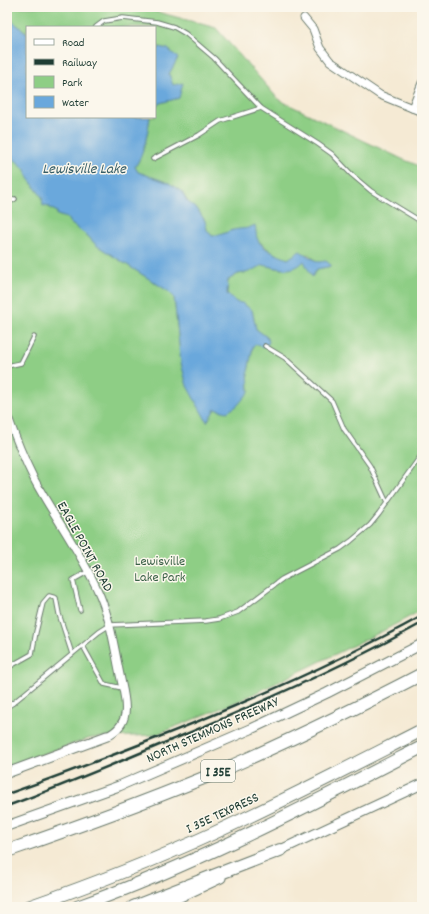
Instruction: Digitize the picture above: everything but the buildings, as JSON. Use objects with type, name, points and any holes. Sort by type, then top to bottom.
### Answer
[{"type":"highway","name":"I 35E","points":[[7,851],[108,815],[207,776],[318,726],[422,674]]},
{"type":"highway","name":"I 35E TEXPRESS","points":[[28,907],[115,875],[212,834],[278,803],[422,730]]},
{"type":"highway","points":[[77,907],[162,874],[213,851],[289,815],[422,747]]},
{"type":"highway","points":[[133,907],[280,850]]},
{"type":"main road","name":"NORTH STEMMONS FREEWAY","points":[[7,826],[119,786],[251,729],[327,693],[422,644]]},
{"type":"main road","points":[[7,773],[107,736]]},
{"type":"main road","points":[[159,907],[169,905],[280,850],[422,784]]},
{"type":"street","points":[[304,18],[313,29],[320,48],[330,61],[373,92],[422,112]]},
{"type":"street","points":[[412,108],[422,83]]},
{"type":"street","name":"EAGLE POINT ROAD","points":[[7,414],[10,432],[36,481],[89,571],[98,590],[110,625],[122,688],[125,714],[124,720],[116,730],[107,736]]},
{"type":"lane","points":[[97,26],[104,21],[123,18],[157,22],[174,27],[186,34],[214,58],[261,108],[332,154],[352,175],[371,191],[422,222]]},
{"type":"lane","points":[[153,159],[199,135],[220,122],[261,108]]},
{"type":"lane","points":[[7,204],[15,199]]},
{"type":"lane","points":[[7,366],[21,363],[34,337]]},
{"type":"lane","points":[[265,346],[285,358],[332,401],[344,429],[370,466],[387,503]]},
{"type":"lane","points":[[7,707],[99,632],[110,625],[206,621],[219,619],[238,612],[282,579],[335,551],[351,541],[370,525],[422,454]]},
{"type":"lane","points":[[80,610],[73,580],[89,571]]},
{"type":"lane","points":[[7,668],[32,654],[43,603],[49,596],[56,598],[59,614],[72,654]]},
{"type":"lane","points":[[83,646],[104,684],[122,688]]},
{"type":"lane","points":[[7,702],[13,703]]},
{"type":"green space","name":"Lewisville Lake Park","points":[[7,7],[133,7],[154,11],[216,28],[279,100],[402,159],[422,167],[422,610],[383,631],[241,700],[155,735],[91,738],[7,766],[7,141],[13,158],[24,168],[31,182],[42,197],[43,206],[45,205],[57,212],[57,215],[67,218],[70,223],[88,236],[96,245],[168,291],[174,297],[181,363],[197,402],[207,421],[215,409],[249,392],[248,372],[253,346],[255,344],[262,347],[267,345],[268,338],[256,329],[252,310],[236,302],[227,294],[228,280],[238,274],[249,272],[263,265],[281,269],[304,261],[317,269],[332,266],[318,262],[308,254],[291,259],[283,258],[272,252],[247,229],[234,230],[217,236],[212,236],[207,230],[205,221],[198,210],[187,201],[182,192],[169,183],[138,172],[135,167],[147,137],[150,118],[156,118],[156,106],[160,103],[179,98],[178,84],[173,86],[169,74],[178,58],[168,49],[159,47],[156,52],[156,26],[26,26],[26,32],[7,17]]},
{"type":"water","name":"Lewisville Lake","points":[[7,17],[26,32],[26,118],[150,118],[147,137],[135,167],[138,172],[169,183],[182,192],[187,201],[198,210],[205,221],[207,230],[212,236],[220,235],[233,230],[249,228],[255,225],[259,242],[270,251],[288,259],[300,251],[318,262],[326,261],[332,266],[317,269],[312,277],[304,261],[295,268],[290,269],[263,265],[249,272],[238,274],[228,280],[227,294],[236,302],[242,303],[252,310],[256,329],[268,338],[269,342],[267,345],[262,347],[255,344],[253,346],[248,372],[249,392],[237,406],[227,412],[215,409],[207,422],[187,386],[181,363],[174,297],[168,291],[96,245],[88,236],[70,223],[67,218],[57,215],[57,212],[46,205],[43,206],[42,197],[31,182],[24,168],[13,158],[7,141]]},
{"type":"water","points":[[159,47],[168,49],[178,58],[169,74],[173,85],[183,83],[179,98],[160,103],[156,106],[156,52]]},
{"type":"railway","points":[[7,794],[60,775],[252,699],[321,668],[422,616]]},
{"type":"railway","points":[[7,806],[86,776],[262,701],[327,672],[422,623]]}]
